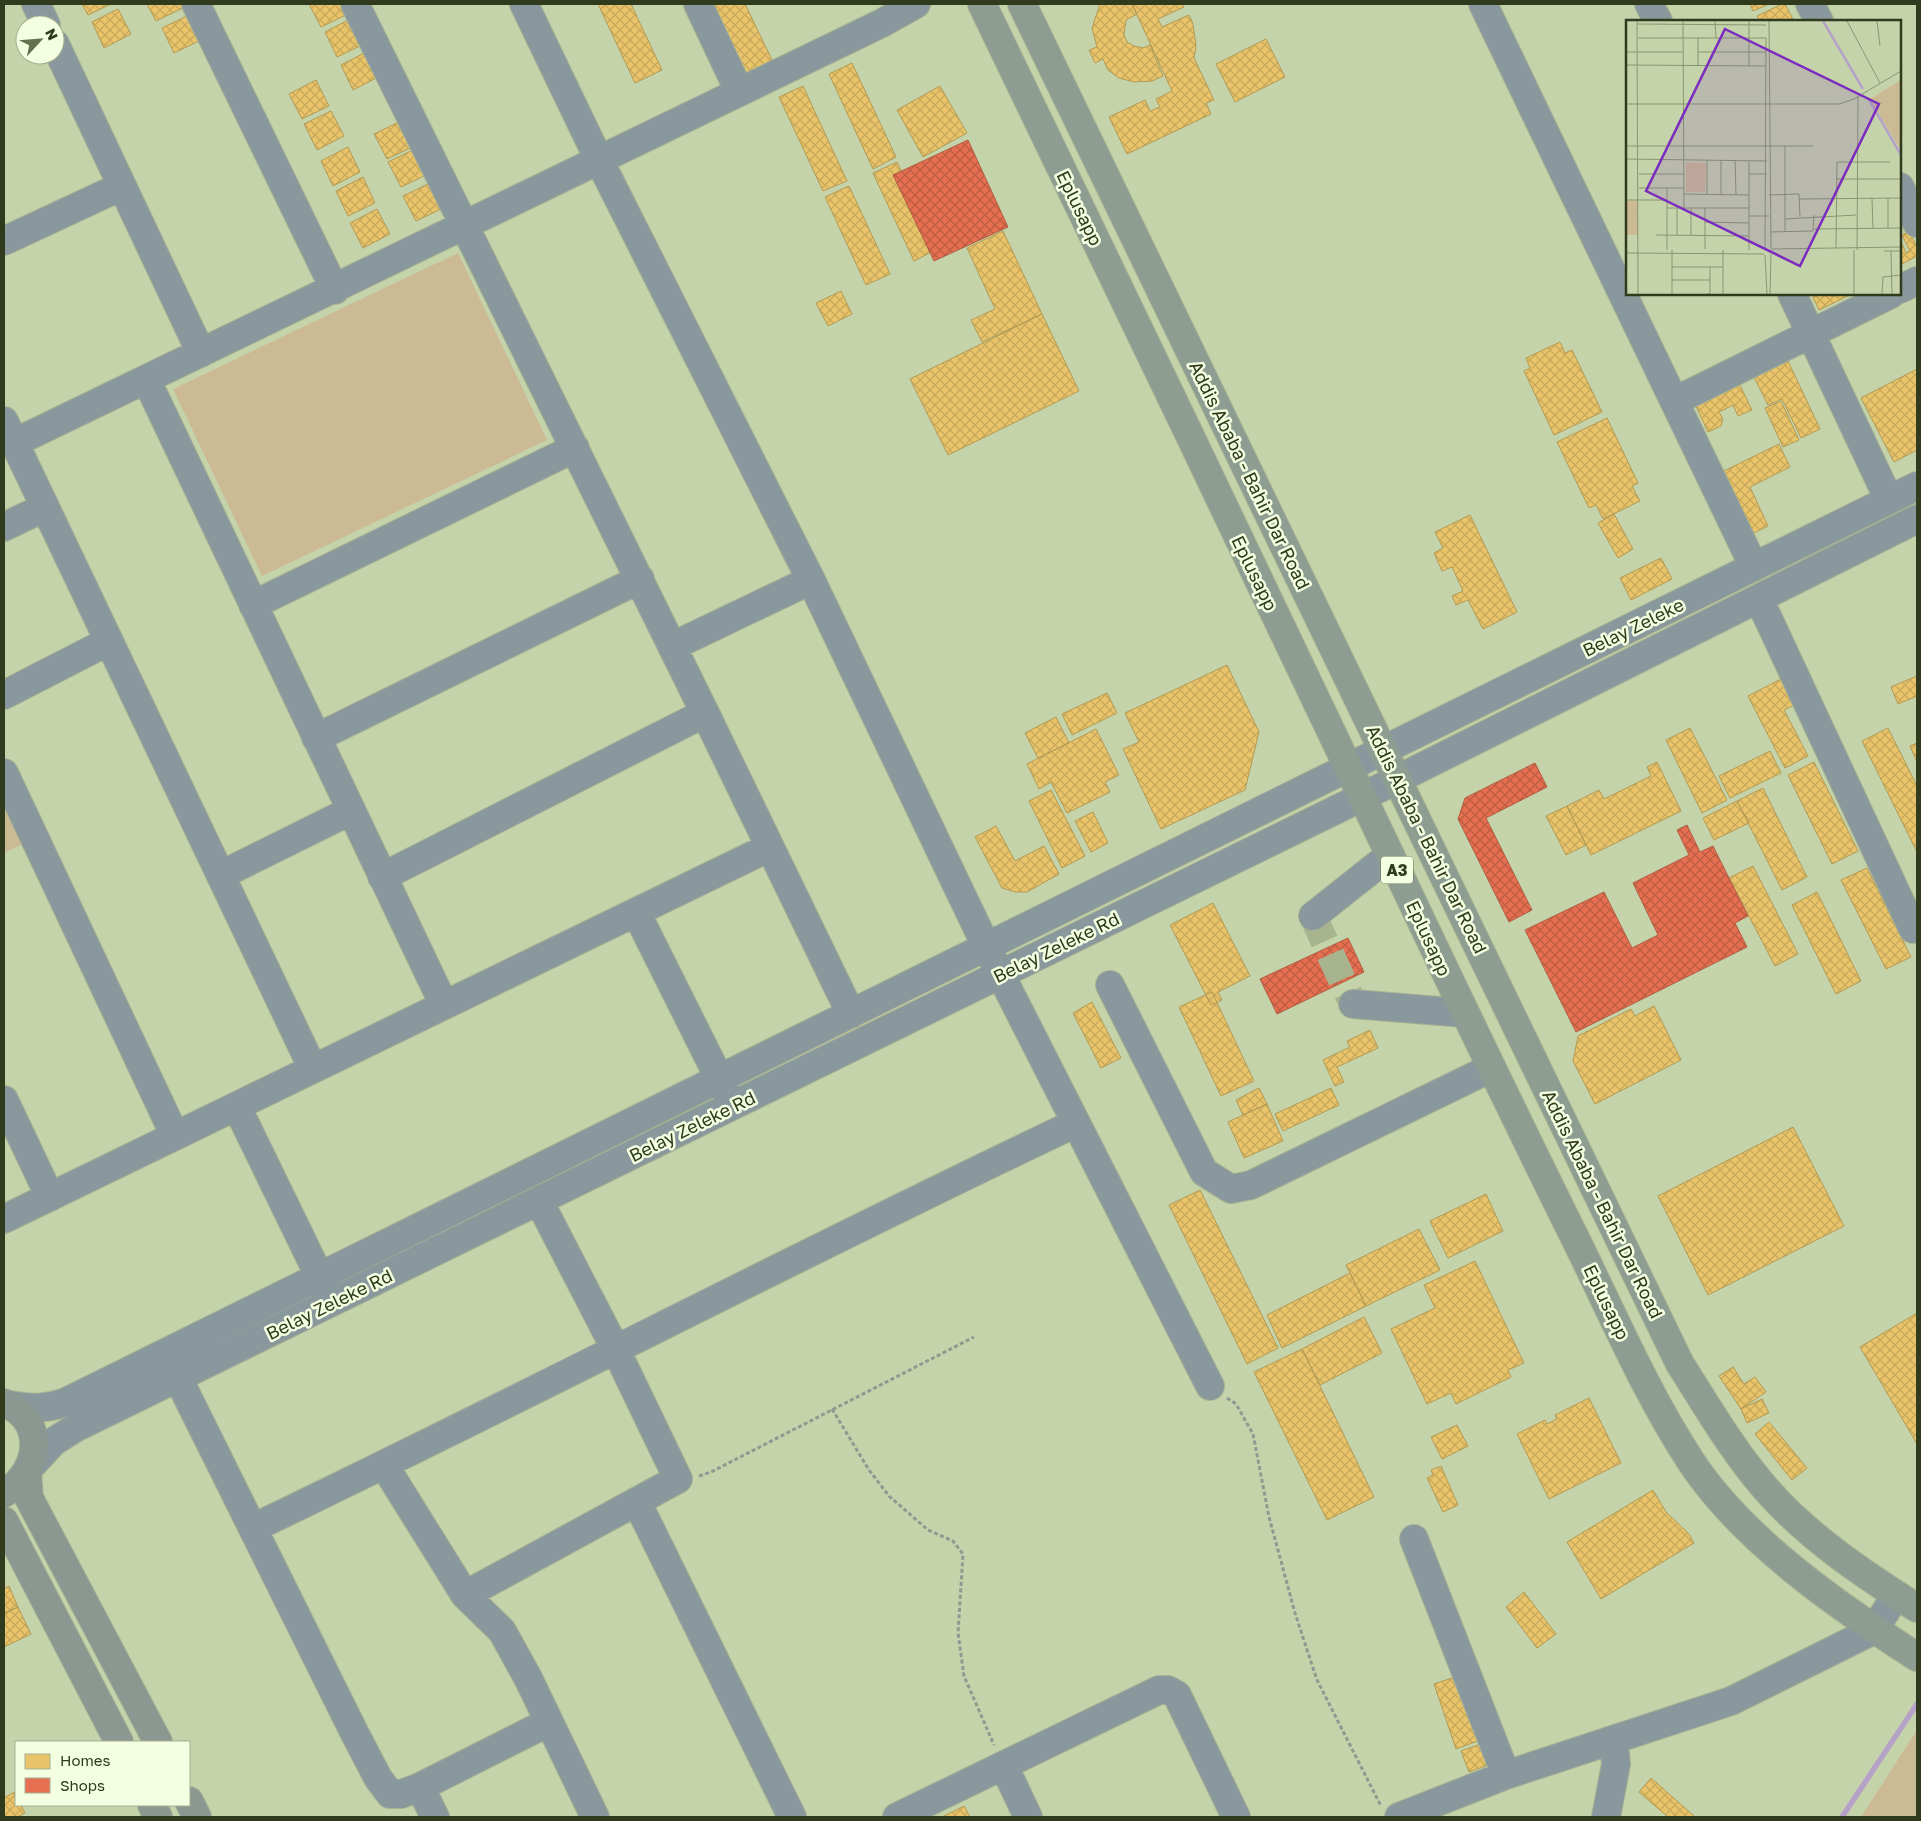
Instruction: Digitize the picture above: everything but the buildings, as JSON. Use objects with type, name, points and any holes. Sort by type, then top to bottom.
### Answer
[{"type":"highway","name":"Eplusapp","points":[[982,4],[1390,854],[1464,1013],[1648,1386],[1694,1465],[1738,1518],[1779,1557],[1874,1630],[1917,1657]]},
{"type":"highway","name":"Addis Ababa - Bahir Dar Road","points":[[1022,4],[1680,1364],[1728,1441],[1766,1489],[1807,1530],[1907,1601]]},
{"type":"main road","points":[[7,1404],[27,1421],[32,1432],[34,1445],[29,1469],[29,1498],[157,1741]]},
{"type":"main road","points":[[4,1492],[16,1486],[29,1469]]},
{"type":"main road","points":[[4,1521],[118,1741]]},
{"type":"main road","points":[[190,1803],[197,1817]]},
{"type":"street","points":[[196,4],[335,290]]},
{"type":"street","points":[[355,4],[673,646],[851,1014]]},
{"type":"street","points":[[524,4],[599,160],[812,580],[986,946],[1002,974],[1076,1124],[1210,1386]]},
{"type":"street","points":[[698,4],[739,91]]},
{"type":"street","points":[[313,1069],[9,432],[147,380],[882,23],[916,4]]},
{"type":"street","points":[[1484,4],[1754,567]]},
{"type":"street","points":[[1649,4],[1657,20]]},
{"type":"street","points":[[1810,4],[1818,20]]},
{"type":"street","points":[[65,65],[202,353]]},
{"type":"street","points":[[4,239],[122,186]]},
{"type":"street","points":[[1901,189],[1917,223]]},
{"type":"street","points":[[1901,289],[1917,281]]},
{"type":"street","points":[[1792,295],[1889,500]]},
{"type":"street","points":[[1675,401],[1889,295]]},
{"type":"street","points":[[147,380],[350,811],[444,1005]]},
{"type":"street","points":[[253,606],[575,448]]},
{"type":"street","name":"Belay Zeleke","points":[[1348,768],[1917,486]]},
{"type":"street","points":[[4,527],[45,507]]},
{"type":"street","name":"Belay Zeleke","points":[[1362,797],[1917,519]]},
{"type":"street","points":[[316,738],[640,579]]},
{"type":"street","points":[[673,646],[812,580]]},
{"type":"street","points":[[1758,599],[1913,929]]},
{"type":"street","points":[[4,695],[109,641]]},
{"type":"street","points":[[382,877],[705,713]]},
{"type":"street","name":"Belay Zeleke Rd","points":[[7,1404],[31,1409],[47,1408],[66,1402],[1348,768]]},
{"type":"street","points":[[4,773],[175,1136]]},
{"type":"street","name":"Belay Zeleke Rd","points":[[29,1469],[53,1442],[75,1428],[1362,797]]},
{"type":"street","points":[[220,875],[350,811]]},
{"type":"street","points":[[4,1219],[770,847]]},
{"type":"street","points":[[1314,916],[1390,854]]},
{"type":"street","points":[[636,912],[733,1106]]},
{"type":"street","points":[[1110,984],[1204,1172],[1230,1189],[1251,1185],[1491,1068]]},
{"type":"street","points":[[1353,1004],[1464,1013]]},
{"type":"street","points":[[4,1100],[50,1197]]},
{"type":"street","points":[[237,1107],[332,1303]]},
{"type":"street","points":[[253,1528],[384,1465],[615,1348],[1076,1124]]},
{"type":"street","points":[[466,1595],[678,1479],[615,1348],[539,1201]]},
{"type":"street","points":[[178,1378],[378,1778],[390,1794],[401,1794],[420,1787],[549,1722]]},
{"type":"street","points":[[384,1465],[466,1595],[502,1632],[596,1817]]},
{"type":"street","points":[[638,1502],[792,1817]]},
{"type":"street","points":[[1414,1539],[1506,1775]]},
{"type":"street","points":[[1391,1813],[1731,1701],[1874,1630],[1907,1601]]},
{"type":"street","points":[[897,1817],[1159,1690],[1168,1690],[1177,1695],[1236,1817]]},
{"type":"street","points":[[1606,1817],[1616,1764],[1614,1740]]},
{"type":"street","points":[[1004,1766],[1028,1817]]},
{"type":"street","points":[[420,1787],[435,1817]]},
{"type":"path","points":[[678,1479],[711,1472],[974,1337]]},
{"type":"path","points":[[1210,1386],[1236,1404],[1253,1434],[1269,1517],[1295,1613],[1317,1680],[1391,1813]]},
{"type":"path","points":[[832,1409],[869,1470],[889,1496],[928,1530],[953,1541],[963,1554],[958,1633],[964,1676],[1004,1766]]},
{"type":"shaded area","points":[[458,253],[547,440],[262,576],[173,389]]},
{"type":"shaded area","points":[[4,798],[25,843],[4,853]]},
{"type":"shaded area","points":[[1917,1730],[1917,1817],[1861,1817]]},
{"type":"waterway","points":[[1842,1817],[1917,1704]]},
{"type":"tunnel","points":[[1313,916],[1353,1004]]}]
